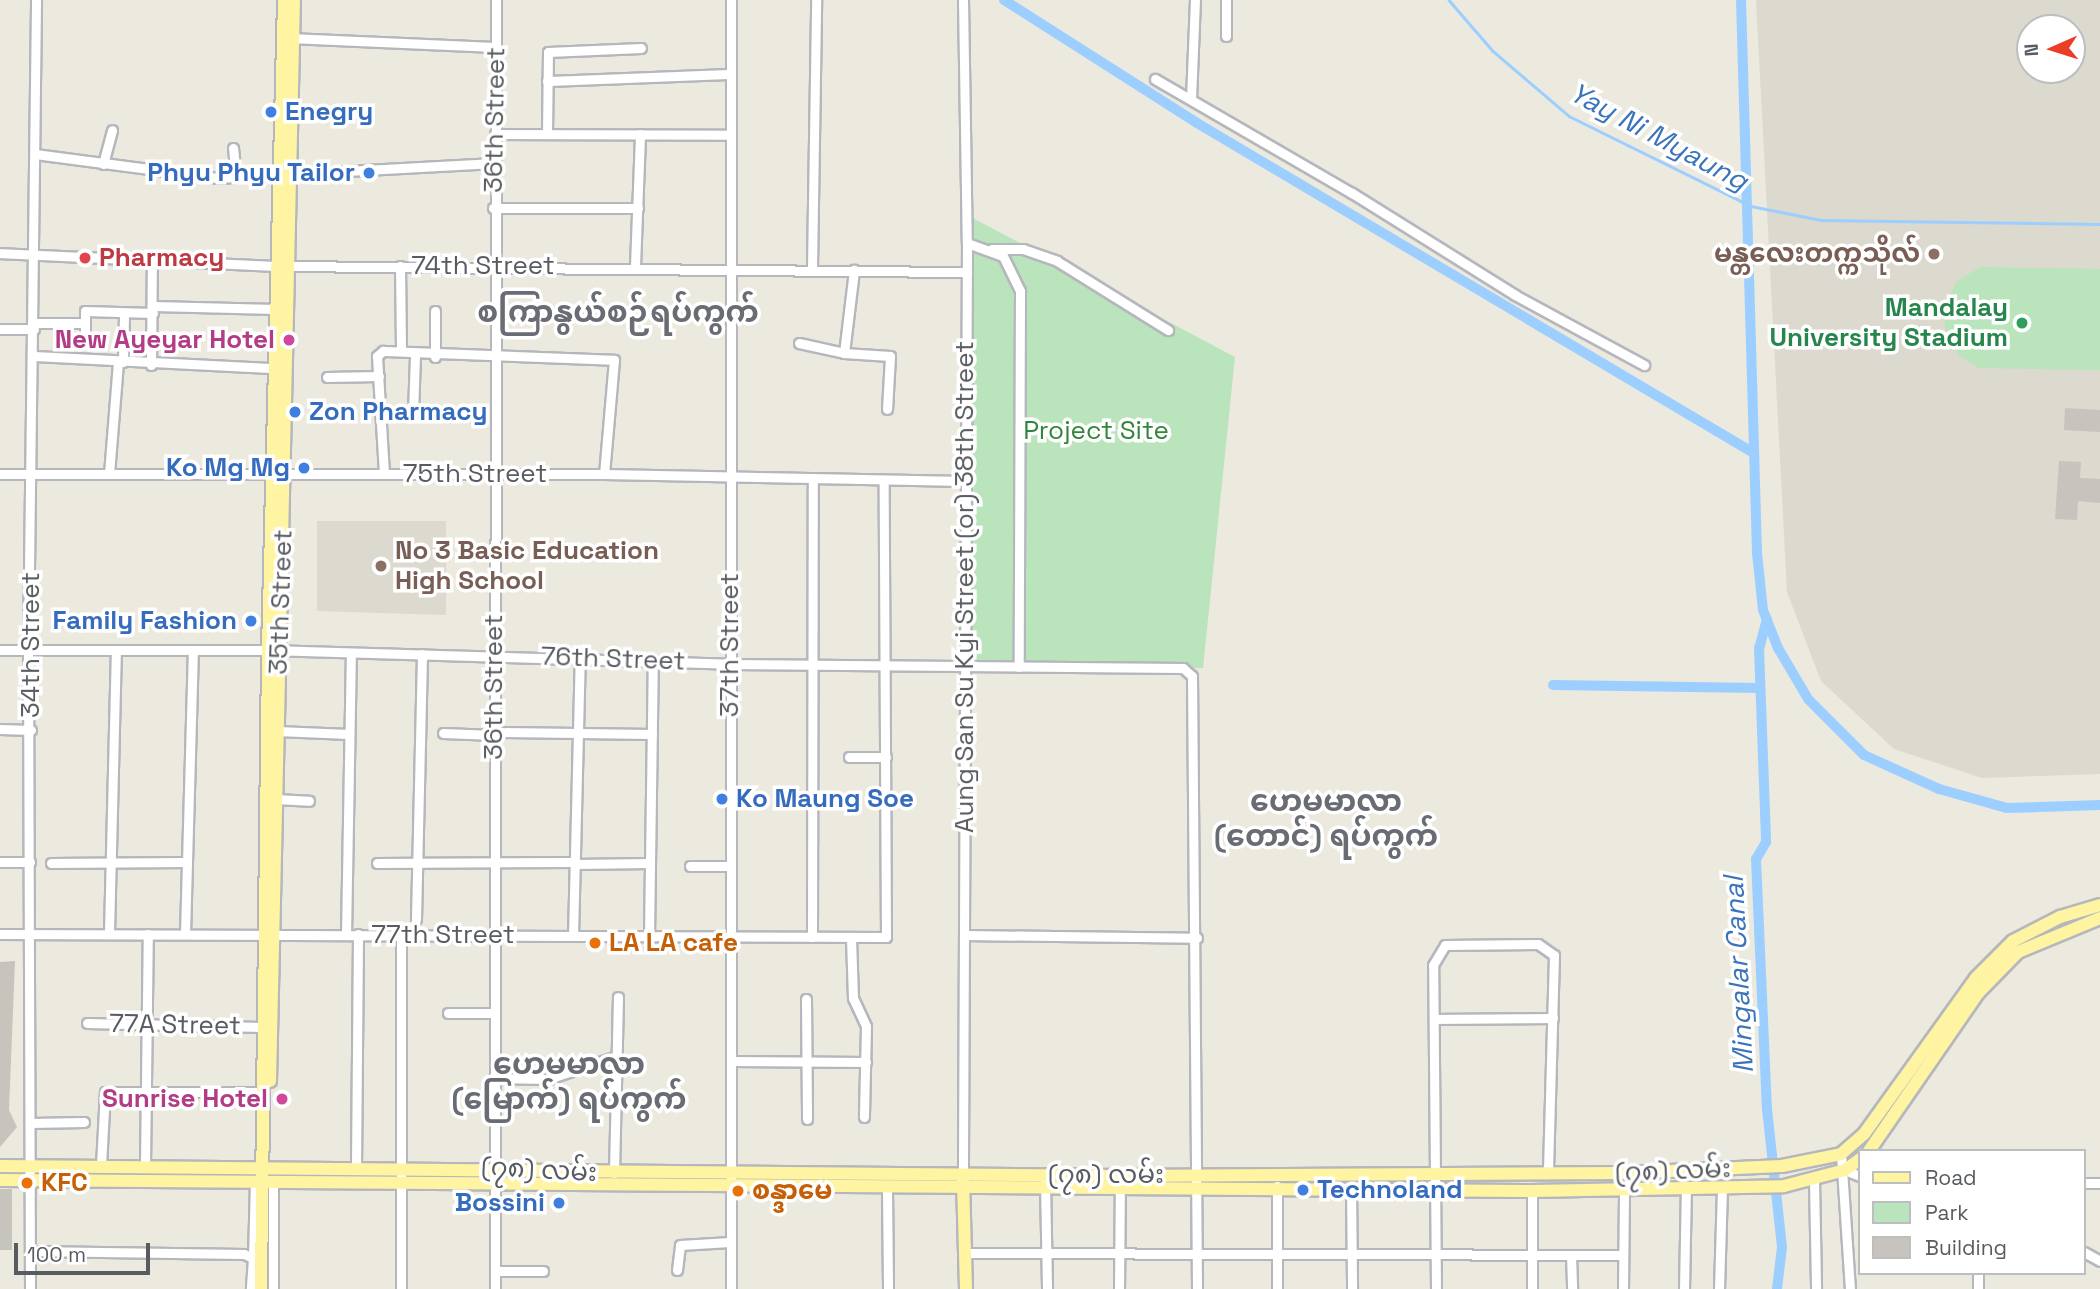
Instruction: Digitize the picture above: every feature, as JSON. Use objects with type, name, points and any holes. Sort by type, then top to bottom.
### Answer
[{"type":"main road","name":"35th Street","points":[[261,1289],[285,174],[287,38],[284,0]]},
{"type":"main road","name":"35th Street","points":[[287,38],[294,0]]},
{"type":"main road","name":"35th Street","points":[[281,393],[275,368],[276,309],[282,266]]},
{"type":"main road","name":"35th Street","points":[[265,1166],[262,1027],[275,799],[277,731],[274,650]]},
{"type":"main road","points":[[1841,1154],[1864,1134],[1976,978],[2013,941],[2060,916],[2100,905]]},
{"type":"main road","points":[[1870,1149],[1978,993],[2018,952],[2100,918]]},
{"type":"main road","name":"(၇၈) လမ်း","points":[[0,1166],[492,1166],[887,1190],[964,1189],[1045,1182],[1197,1181],[1278,1173],[1765,1168],[1841,1154]]},
{"type":"main road","name":"(၇၈) လမ်း","points":[[1197,1181],[1277,1189],[1351,1191],[1722,1189],[1784,1186],[1814,1181],[1845,1170],[1858,1160]]},
{"type":"main road","points":[[963,1174],[966,1289]]},
{"type":"main road","name":"(၇၈) လမ်း","points":[[0,1180],[494,1184],[963,1174],[1045,1182]]},
{"type":"street","name":"34th Street","points":[[30,1289],[32,1181],[29,650],[33,475],[36,0]]},
{"type":"street","name":"36th Street","points":[[495,1289],[492,1166],[496,935],[492,474],[496,0]]},
{"type":"street","name":"37th Street","points":[[731,0],[731,1289]]},
{"type":"street","points":[[812,267],[817,0]]},
{"type":"street","name":"Aung San Su Kyi Street (or) 38th Street","points":[[963,0],[967,243],[963,1174]]},
{"type":"street","points":[[1191,99],[1195,0]]},
{"type":"street","points":[[1226,0],[1226,36]]},
{"type":"street","points":[[287,38],[496,47]]},
{"type":"street","points":[[547,134],[550,51],[640,48]]},
{"type":"street","points":[[547,81],[730,74]]},
{"type":"street","points":[[1154,79],[1515,295],[1644,365]]},
{"type":"street","points":[[103,164],[112,130]]},
{"type":"street","points":[[495,134],[730,135]]},
{"type":"street","points":[[635,266],[640,134]]},
{"type":"street","points":[[233,148],[236,177]]},
{"type":"street","points":[[35,154],[103,164],[236,177],[495,163]]},
{"type":"street","points":[[493,208],[638,208]]},
{"type":"street","points":[[967,243],[992,249],[1023,249],[1057,261],[1168,330]]},
{"type":"street","points":[[992,249],[1003,256],[1020,291],[1019,667]]},
{"type":"street","name":"74th Street","points":[[0,253],[282,266],[812,267],[967,272]]},
{"type":"street","points":[[151,365],[152,260]]},
{"type":"street","points":[[400,266],[401,351]]},
{"type":"street","points":[[844,353],[854,270]]},
{"type":"street","points":[[85,342],[84,323],[90,310],[124,313],[153,309],[276,309]]},
{"type":"street","points":[[435,311],[435,357]]},
{"type":"street","points":[[109,474],[124,313]]},
{"type":"street","points":[[0,329],[84,323]]},
{"type":"street","points":[[799,343],[844,353],[890,356],[887,409]]},
{"type":"street","points":[[384,474],[378,352],[401,351],[415,356],[435,357],[614,360],[604,474]]},
{"type":"street","points":[[34,356],[151,365],[275,368]]},
{"type":"street","points":[[381,415],[413,413],[415,356]]},
{"type":"street","points":[[327,377],[379,376]]},
{"type":"street","name":"75th Street","points":[[0,474],[604,474],[965,481]]},
{"type":"street","points":[[812,937],[813,478]]},
{"type":"street","points":[[849,757],[886,757],[884,480]]},
{"type":"street","name":"76th Street","points":[[0,650],[274,650],[580,657],[730,664],[1183,668],[1192,677],[1197,938]]},
{"type":"street","points":[[109,933],[116,650]]},
{"type":"street","points":[[185,934],[192,650]]},
{"type":"street","points":[[346,935],[351,653]]},
{"type":"street","points":[[416,919],[422,654]]},
{"type":"street","points":[[573,936],[580,657]]},
{"type":"street","points":[[649,936],[653,660]]},
{"type":"street","points":[[0,729],[31,730]]},
{"type":"street","points":[[277,731],[349,734]]},
{"type":"street","points":[[443,733],[652,734]]},
{"type":"street","name":"77th Street","points":[[0,934],[886,937],[886,757]]},
{"type":"street","points":[[275,799],[309,801]]},
{"type":"street","points":[[0,862],[30,862]]},
{"type":"street","points":[[51,863],[187,862]]},
{"type":"street","points":[[377,863],[650,863]]},
{"type":"street","points":[[690,866],[730,866]]},
{"type":"street","points":[[145,1165],[148,934]]},
{"type":"street","points":[[356,1166],[358,934]]},
{"type":"street","points":[[401,935],[401,1289]]},
{"type":"street","points":[[964,935],[1197,938],[1197,1289]]},
{"type":"street","points":[[851,938],[852,990],[866,1026],[864,1117]]},
{"type":"street","points":[[1436,1289],[1434,1019],[1437,950],[1445,945],[1538,944],[1554,955],[1548,1172]]},
{"type":"street","points":[[614,1173],[618,997]]},
{"type":"street","points":[[807,999],[807,1119]]},
{"type":"street","points":[[448,1013],[495,1013]]},
{"type":"street","points":[[1434,1019],[1553,1018]]},
{"type":"street","name":"77A Street","points":[[88,1023],[262,1027]]},
{"type":"street","points":[[494,1078],[548,1079],[617,1056]]},
{"type":"street","points":[[730,1061],[866,1062]]},
{"type":"street","points":[[101,1165],[102,1094],[146,1091],[262,1092]]},
{"type":"street","points":[[30,1122],[84,1122]]},
{"type":"street","points":[[1841,1154],[1845,1170],[1850,1289]]},
{"type":"street","points":[[1845,1170],[1858,1175]]},
{"type":"street","points":[[1278,1173],[1278,1289]]},
{"type":"street","points":[[1352,1173],[1352,1289]]},
{"type":"street","points":[[1814,1181],[1816,1289]]},
{"type":"street","points":[[251,1289],[264,1182]]},
{"type":"street","points":[[264,1182],[273,1289]]},
{"type":"street","points":[[1045,1182],[1047,1289]]},
{"type":"street","points":[[1119,1289],[1120,1182]]},
{"type":"street","points":[[1623,1289],[1624,1189]]},
{"type":"street","points":[[1684,1289],[1686,1189]]},
{"type":"street","points":[[1719,1289],[1722,1189]]},
{"type":"street","points":[[887,1190],[888,1289]]},
{"type":"street","points":[[1532,1191],[1532,1289]]},
{"type":"street","points":[[677,1270],[680,1245],[730,1241]]},
{"type":"street","points":[[30,1251],[253,1258]]},
{"type":"street","points":[[965,1253],[1045,1251],[1197,1255],[1623,1255]]},
{"type":"street","points":[[1571,1255],[1572,1289]]},
{"type":"street","points":[[495,1271],[542,1271]]},
{"type":"shaded area","name":"မန္တလေးတက္ကသိုလ်","points":[[1756,0],[2100,0],[2100,774],[1982,778],[1894,749],[1821,681],[1787,592]]},
{"type":"shaded area","name":"No 3 Basic Education High School","points":[[317,521],[446,521],[446,615],[317,611]]},
{"type":"green space","name":"Project Site","points":[[967,215],[1235,357],[1203,668],[964,665]]},
{"type":"green space","name":"Mandalay University Stadium","points":[[1980,267],[2100,269],[2100,370],[1979,368],[1958,355],[1945,328],[1944,306],[1956,282]]},
{"type":"building","points":[[2065,408],[2100,410],[2100,432],[2064,430]]},
{"type":"building","points":[[2059,461],[2081,462],[2080,478],[2100,479],[2100,503],[2078,501],[2077,520],[2055,519]]},
{"type":"building","points":[[15,961],[9,1110],[17,1127],[0,1147],[0,962]]},
{"type":"building","points":[[0,1189],[12,1189],[12,1250],[0,1250]]},
{"type":"waterway","points":[[1004,0],[1197,123],[1752,452]]},
{"type":"waterway","name":"Yay Ni Myaung","points":[[1449,0],[1493,51],[1569,116],[1751,206],[1821,220],[2100,224]]},
{"type":"waterway","points":[[1741,0],[1757,553],[1763,610],[1778,648],[1808,699],[1864,755],[1939,789],[2007,808],[2100,805]]},
{"type":"waterway","name":"Mingalar Canal","points":[[1767,619],[1759,648],[1766,842],[1756,859],[1767,1109],[1782,1247],[1777,1289]]},
{"type":"waterway","points":[[1553,685],[1760,688]]},
{"type":"place","name":"Enegry","points":[[271,112]]},
{"type":"place","name":"Phyu Phyu Tailor","points":[[369,173]]},
{"type":"place","name":"မန္တလေးတက္ကသိုလ်","points":[[1934,254]]},
{"type":"place","name":"Pharmacy","points":[[85,258]]},
{"type":"place","name":"Mandalay University Stadium","points":[[2022,323]]},
{"type":"place","name":"New Ayeyar Hotel","points":[[289,340]]},
{"type":"place","name":"Zon Pharmacy","points":[[295,412]]},
{"type":"place","name":"Ko Mg Mg","points":[[304,468]]},
{"type":"place","name":"No 3 Basic Education High School","points":[[381,566]]},
{"type":"place","name":"Family Fashion","points":[[251,621]]},
{"type":"place","name":"Ko Maung Soe","points":[[722,799]]},
{"type":"place","name":"LA LA cafe","points":[[595,943]]},
{"type":"place","name":"Sunrise Hotel","points":[[282,1099]]},
{"type":"place","name":"KFC","points":[[27,1183]]},
{"type":"place","name":"Technoland","points":[[1303,1190]]},
{"type":"place","name":"စန္ဒာမေ","points":[[738,1191]]},
{"type":"place","name":"Bossini","points":[[559,1203]]},
{"type":"district","name":"စကြာနွယ်စဉ်ရပ်ကွက်","points":[[618,312]]},
{"type":"district","name":"ဟေမမာလာ (တောင်) ရပ်ကွက်","points":[[1326,818]]},
{"type":"district","name":"ဟေမမာလာ (မြောက်) ရပ်ကွက်","points":[[569,1081]]}]
